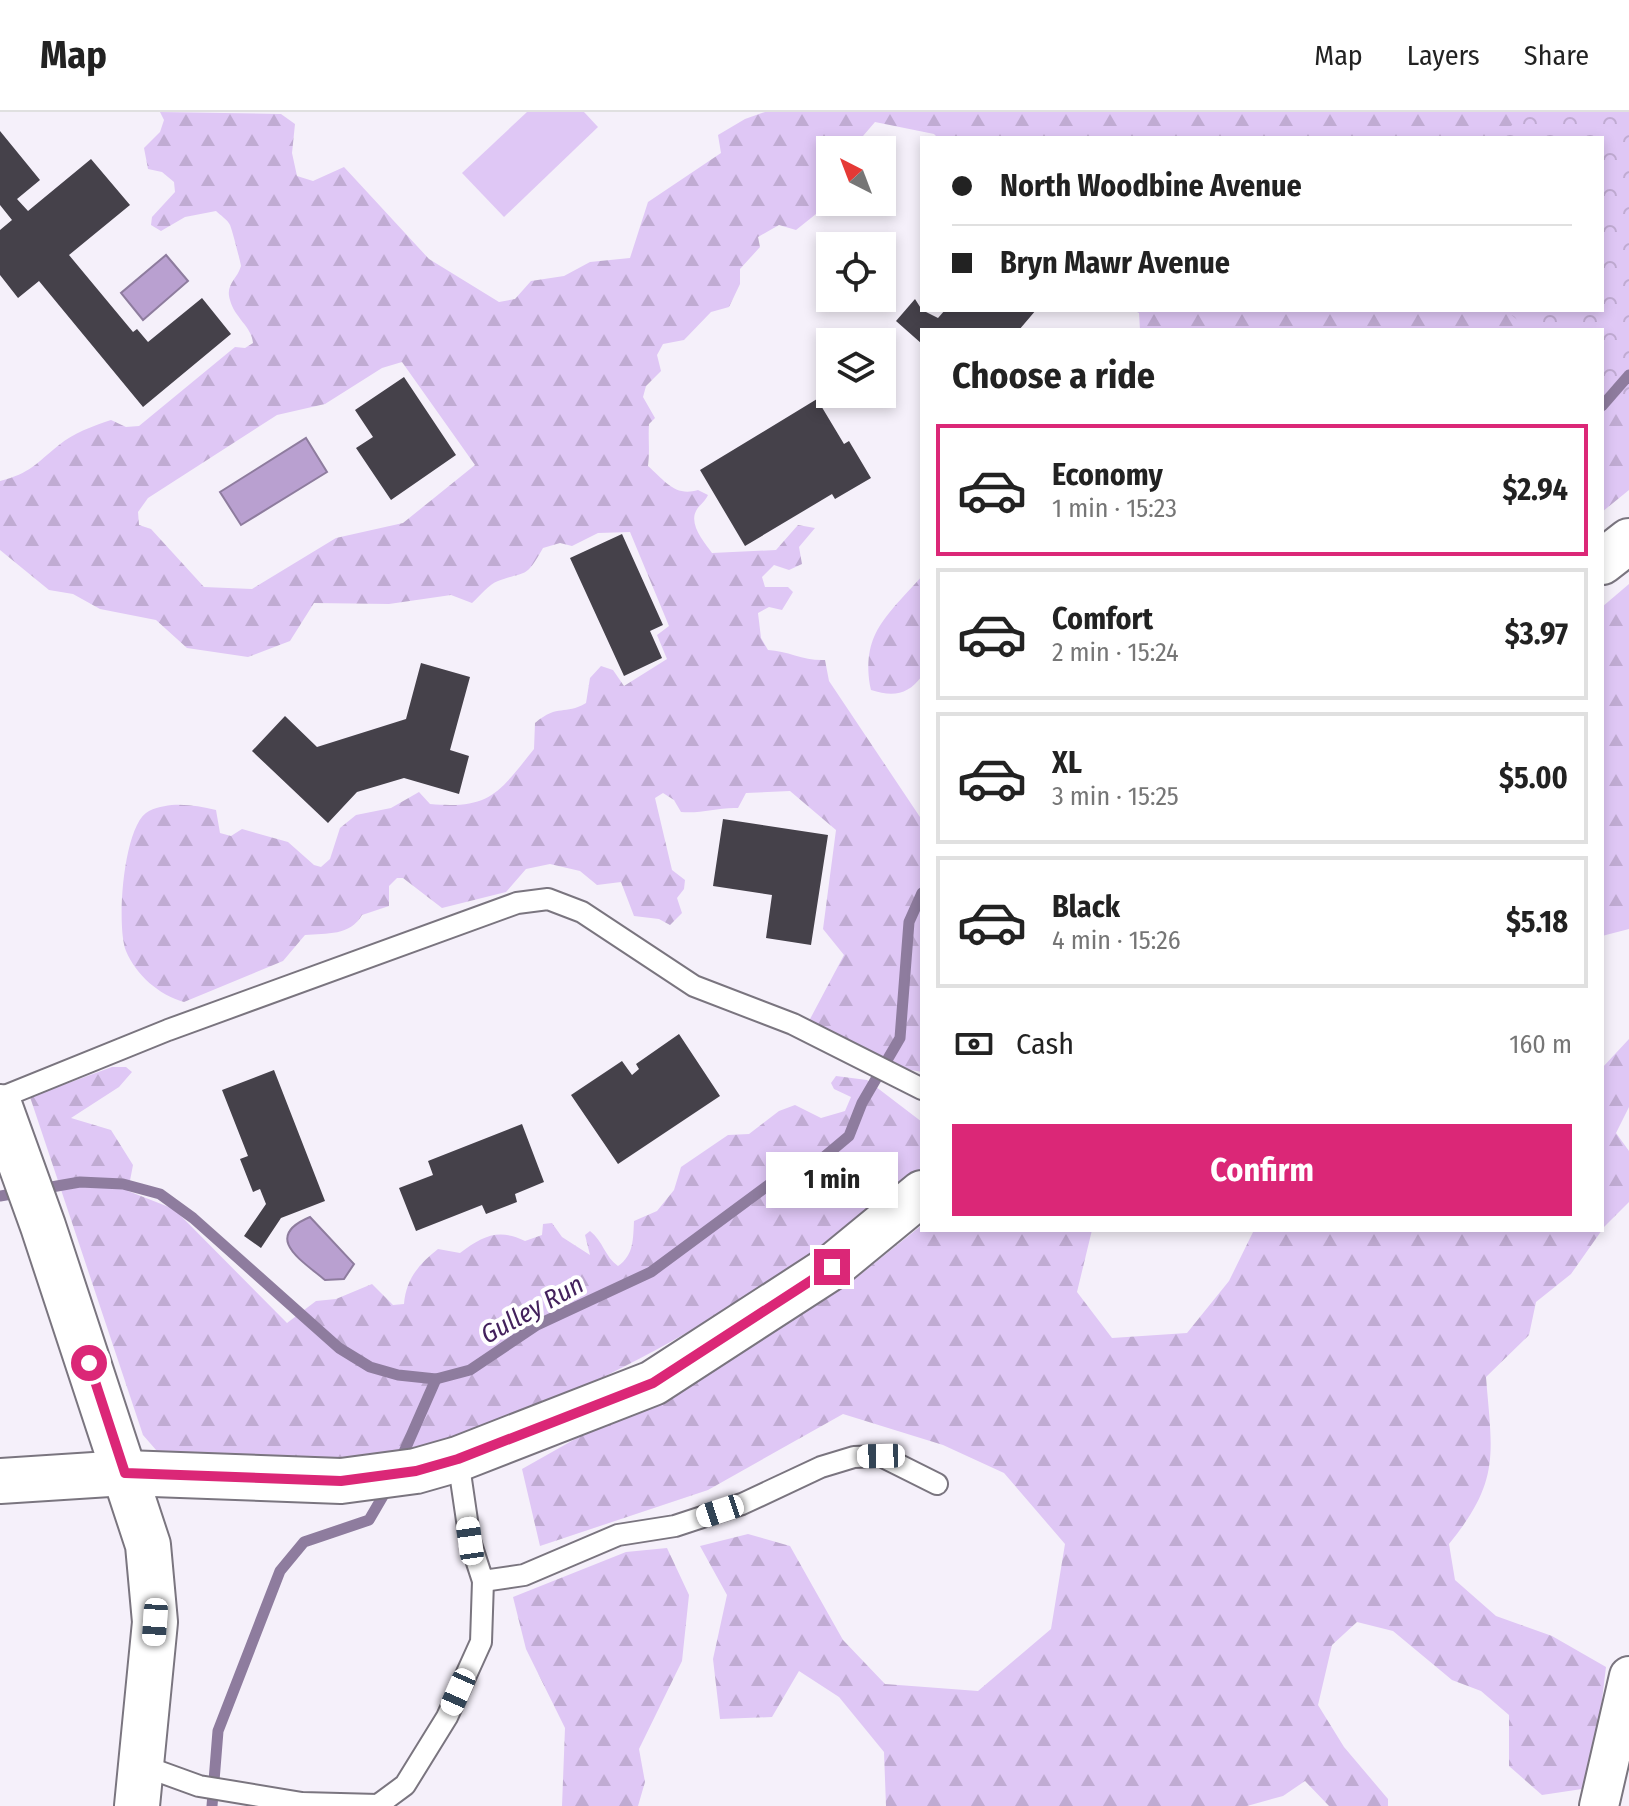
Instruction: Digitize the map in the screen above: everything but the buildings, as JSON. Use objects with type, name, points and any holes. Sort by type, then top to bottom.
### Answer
[{"type":"street","points":[[1604,560],[1629,541]]},
{"type":"street","points":[[0,1107],[43,1226],[148,1545],[155,1622],[139,1786]]},
{"type":"street","points":[[0,1481],[125,1473],[341,1481],[416,1471],[458,1459],[653,1383],[832,1267],[920,1195]]},
{"type":"street","points":[[1599,1806],[1629,1676]]},
{"type":"lane","points":[[0,1098],[336,967],[517,903],[548,899],[582,912],[694,986],[793,1024],[913,1085]]},
{"type":"lane","points":[[483,1581],[524,1575],[618,1535],[675,1526],[742,1504],[821,1467],[854,1457],[881,1456],[937,1484]]},
{"type":"lane","points":[[139,1786],[199,1786],[302,1803],[378,1805],[405,1785],[447,1717],[481,1642],[483,1581],[470,1541],[458,1459]]},
{"type":"green space","points":[[160,112],[281,114],[295,124],[292,153],[297,176],[313,181],[344,167],[429,259],[499,302],[515,299],[531,281],[564,276],[590,262],[630,258],[648,202],[721,153],[718,135],[745,119],[765,112],[1629,112],[1629,490],[1604,510],[1604,328],[1140,328],[1137,312],[1604,312],[1604,136],[936,136],[875,122],[863,136],[816,136],[816,214],[796,230],[779,225],[758,237],[760,247],[740,269],[740,284],[729,307],[711,312],[684,340],[663,344],[657,355],[661,371],[646,386],[643,397],[655,418],[649,424],[648,466],[677,489],[698,490],[708,495],[696,511],[694,522],[712,553],[776,550],[798,525],[815,528],[799,547],[802,564],[789,570],[774,565],[762,577],[765,587],[788,587],[793,592],[782,610],[769,607],[758,613],[761,638],[768,650],[825,660],[829,681],[920,817],[920,1072],[906,1069],[809,1021],[844,955],[823,929],[836,830],[790,791],[746,793],[738,808],[696,812],[681,812],[674,800],[663,793],[655,798],[672,870],[685,880],[684,889],[677,898],[682,913],[670,925],[659,919],[634,916],[621,882],[597,885],[580,871],[550,864],[526,869],[506,892],[442,908],[403,878],[397,878],[389,886],[389,906],[362,915],[344,930],[305,935],[283,961],[184,1002],[157,989],[142,976],[130,960],[123,939],[122,899],[128,854],[140,819],[149,811],[174,805],[216,810],[220,833],[231,836],[242,829],[288,842],[314,865],[321,867],[330,859],[340,828],[356,815],[391,808],[419,792],[430,804],[450,805],[480,801],[491,795],[534,749],[535,723],[550,713],[586,703],[590,678],[601,666],[613,670],[624,686],[667,659],[657,635],[669,626],[630,532],[598,533],[572,546],[560,543],[543,548],[528,570],[488,587],[472,603],[451,595],[389,604],[314,603],[290,641],[248,657],[187,648],[156,620],[100,609],[73,594],[49,590],[0,550],[0,481],[26,471],[65,441],[90,427],[111,420],[126,427],[139,426],[235,347],[245,348],[253,343],[250,332],[230,300],[230,286],[241,266],[228,221],[216,211],[185,217],[161,231],[151,225],[152,217],[175,192],[174,182],[162,172],[148,169],[144,148],[160,132],[164,120]],"holes":[[[402,362],[475,465],[403,523],[336,538],[252,589],[204,587],[151,529],[139,525],[138,512],[148,498],[277,415],[325,404],[382,368]]]},
{"type":"green space","points":[[527,112],[584,112],[598,127],[504,217],[462,173]]},
{"type":"green space","points":[[1528,112],[1629,112],[1629,415],[1604,394],[1604,328],[1527,328],[1508,312],[1604,312],[1604,136],[1498,136]]},
{"type":"green space","points":[[920,578],[920,678],[900,693],[871,690],[869,654],[879,627]]},
{"type":"green space","points":[[1629,584],[1629,929],[1604,935],[1604,605]]},
{"type":"green space","points":[[1629,1039],[1629,1107],[1616,1133],[1629,1151],[1629,1202],[1604,1227],[1604,1066]]},
{"type":"green space","points":[[112,1067],[126,1067],[132,1072],[119,1087],[71,1118],[111,1130],[133,1165],[128,1191],[174,1209],[287,1323],[316,1301],[336,1299],[372,1284],[393,1305],[404,1304],[407,1287],[415,1273],[438,1249],[460,1253],[484,1238],[499,1235],[525,1241],[542,1235],[543,1224],[552,1223],[562,1237],[590,1255],[585,1235],[590,1231],[618,1266],[630,1252],[634,1221],[657,1211],[674,1190],[681,1167],[728,1135],[749,1134],[779,1111],[795,1105],[821,1118],[845,1111],[851,1097],[834,1089],[831,1083],[836,1076],[867,1080],[920,1120],[920,1179],[786,1272],[712,1318],[635,1361],[556,1399],[476,1430],[395,1452],[315,1464],[163,1458],[143,1435],[30,1097]]},
{"type":"green space","points":[[920,1227],[920,1232],[1092,1232],[1077,1292],[1112,1338],[1187,1333],[1229,1281],[1253,1232],[1601,1232],[1571,1274],[1536,1302],[1529,1335],[1486,1377],[1491,1447],[1489,1465],[1478,1502],[1449,1544],[1455,1580],[1496,1616],[1552,1636],[1606,1667],[1601,1708],[1582,1789],[1542,1795],[1509,1766],[1509,1715],[1481,1691],[1452,1680],[1393,1631],[1357,1622],[1332,1645],[1318,1705],[1344,1747],[1388,1799],[1388,1806],[1329,1806],[1305,1781],[1283,1796],[1247,1806],[886,1806],[884,1752],[839,1697],[799,1671],[772,1717],[720,1719],[713,1659],[727,1595],[700,1546],[748,1534],[790,1546],[843,1640],[885,1684],[978,1691],[1051,1629],[1065,1544],[1004,1473],[943,1445],[843,1414],[708,1490],[540,1546],[522,1469],[846,1286]]},
{"type":"green space","points":[[667,1548],[689,1595],[682,1661],[639,1749],[645,1782],[638,1806],[562,1806],[565,1728],[526,1649],[513,1597],[626,1552]]},
{"type":"shaded area","points":[[166,255],[188,281],[143,320],[121,293]]},
{"type":"shaded area","points":[[306,438],[327,472],[241,525],[220,492]]},
{"type":"shaded area","points":[[310,1217],[354,1264],[344,1279],[325,1280],[290,1248],[287,1240],[289,1232]]},
{"type":"waterway","name":"Gulley Run","points":[[1604,404],[1629,375]]},
{"type":"waterway","name":"Gulley Run","points":[[40,1189],[80,1182],[123,1184],[160,1194],[193,1218],[339,1348],[370,1367],[398,1375],[436,1379],[470,1370],[537,1325],[651,1272],[778,1178],[824,1157],[849,1136],[862,1103],[900,1038],[909,922],[920,897]]},
{"type":"waterway","name":"Gulley Run","points":[[0,1196],[23,1192]]},
{"type":"waterway","points":[[400,1461],[436,1379]]},
{"type":"waterway","points":[[212,1806],[218,1731],[280,1571],[304,1542],[369,1520],[390,1484]]},
{"type":"route","points":[[89,1363],[125,1473],[341,1481],[416,1471],[458,1459],[653,1383],[832,1267]]}]
